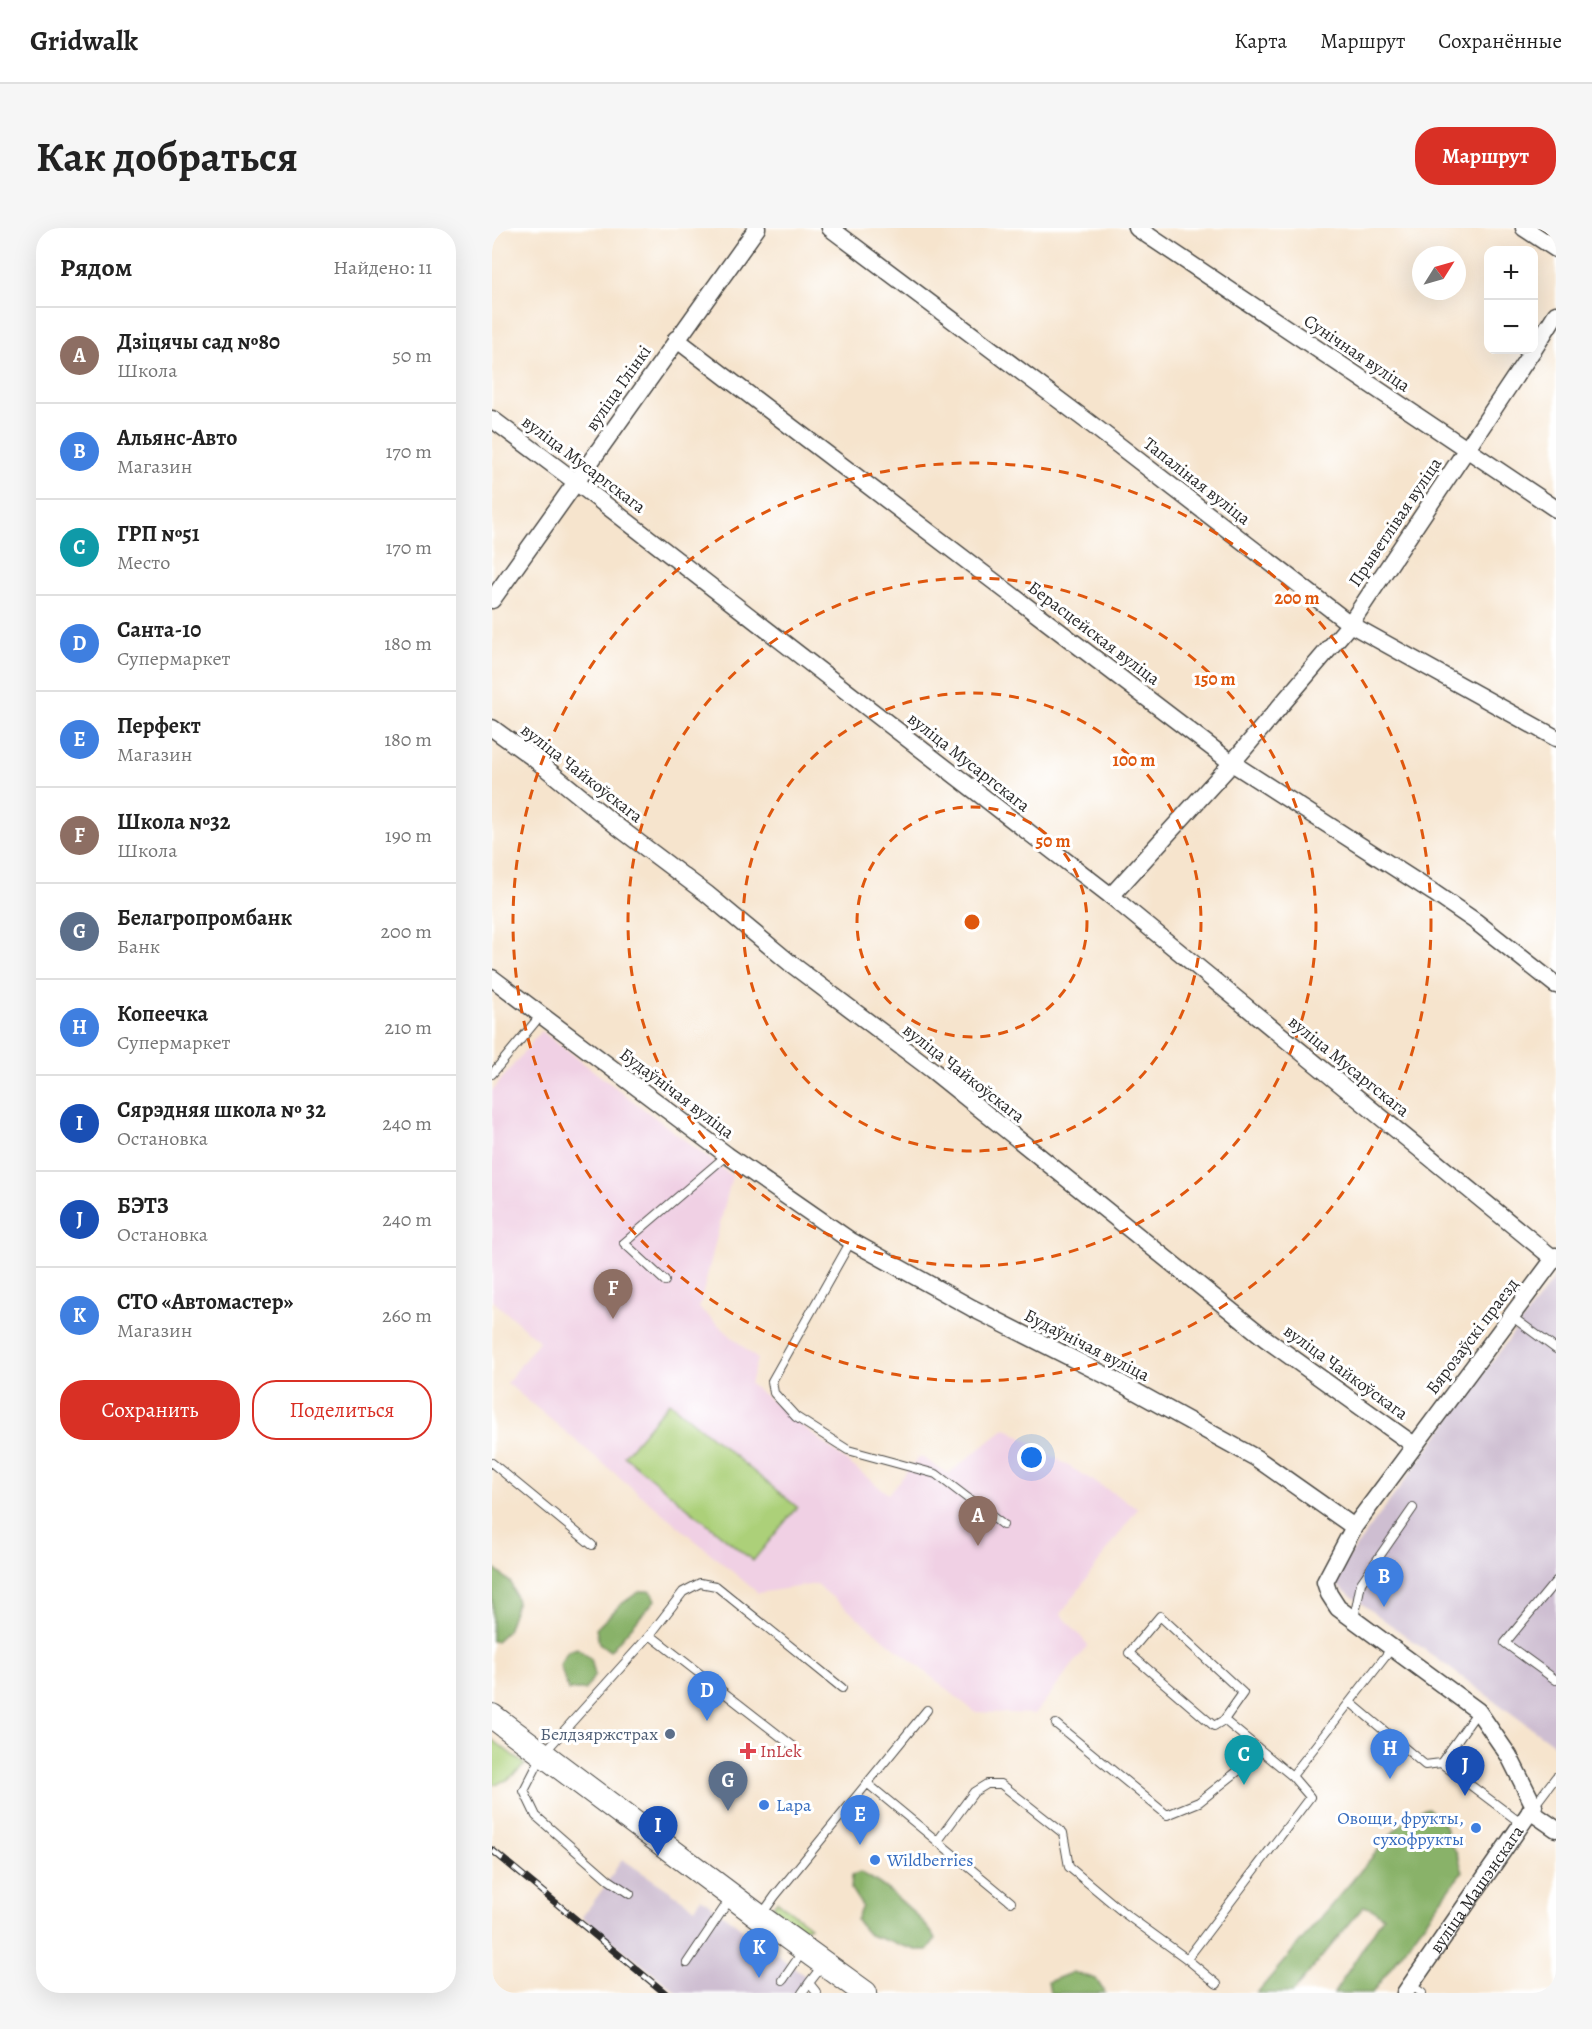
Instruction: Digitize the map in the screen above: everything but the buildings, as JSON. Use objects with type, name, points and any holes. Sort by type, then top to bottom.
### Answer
[{"type":"main road","points":[[492,1716],[865,1993]]},
{"type":"street","name":"вуліца Глінкі","points":[[492,600],[757,228]]},
{"type":"street","name":"Тапаліная вуліца","points":[[830,228],[1095,427],[1350,624],[1556,738]]},
{"type":"street","name":"Сунічная вуліца","points":[[1137,228],[1556,510]]},
{"type":"street","points":[[1524,228],[1556,249]]},
{"type":"street","name":"Прыветлівая вуліца","points":[[1538,341],[1556,314]]},
{"type":"street","name":"Берасцейская вуліца","points":[[676,339],[1232,763],[1475,921],[1556,985]]},
{"type":"street","name":"Прыветлівая вуліца","points":[[1111,896],[1232,763],[1350,624],[1530,354]]},
{"type":"street","name":"вуліца Мусаргскага","points":[[492,419],[1111,896],[1555,1257]]},
{"type":"street","name":"вуліца Чайкоўскага","points":[[492,728],[707,894],[790,963],[932,1070],[1266,1339],[1414,1445]]},
{"type":"street","name":"Будаўнічая вуліца","points":[[492,978],[727,1155],[851,1241],[972,1308],[1113,1379],[1256,1458],[1354,1527]]},
{"type":"street","name":"Бярозаўскі праезд","points":[[1354,1527],[1555,1257]]},
{"type":"street","points":[[1354,1527],[1325,1582],[1329,1594],[1338,1608],[1478,1711],[1509,1756],[1529,1814]]},
{"type":"street","name":"вуліца Машэнскага","points":[[1413,1990],[1529,1814],[1556,1829]]},
{"type":"lane","points":[[492,1074],[541,1015]]},
{"type":"lane","points":[[665,1281],[624,1243],[727,1155]]},
{"type":"lane","points":[[851,1241],[772,1380],[774,1393],[796,1417],[848,1450],[936,1474],[1003,1525]]},
{"type":"lane","points":[[1511,1316],[1556,1349]]},
{"type":"lane","points":[[492,1463],[592,1545]]},
{"type":"lane","points":[[1354,1619],[1361,1582],[1413,1508]]},
{"type":"lane","points":[[1556,1581],[1505,1643],[1556,1680]]},
{"type":"lane","points":[[630,1894],[609,1880],[536,1816],[524,1791],[543,1754],[650,1635],[683,1592],[700,1583],[716,1586],[842,1688]]},
{"type":"lane","points":[[1160,1616],[1243,1693],[1224,1720],[1214,1726],[1129,1653],[1160,1616]]},
{"type":"lane","points":[[650,1635],[794,1748]]},
{"type":"lane","points":[[1292,1776],[1392,1648]]},
{"type":"lane","points":[[1350,1702],[1425,1765],[1442,1763],[1529,1814],[1556,1777]]},
{"type":"lane","points":[[760,1917],[927,1710]]},
{"type":"lane","points":[[1442,1763],[1478,1711]]},
{"type":"lane","points":[[1187,1959],[1310,1797],[1292,1776],[1224,1720]]},
{"type":"lane","points":[[1056,1724],[1167,1815],[1198,1802],[1238,1771],[1257,1747]]},
{"type":"lane","points":[[868,1784],[1011,1902]]},
{"type":"lane","points":[[937,1842],[974,1792],[987,1784],[1001,1784],[1063,1833],[1069,1867],[1124,1913],[1217,1984]]},
{"type":"lane","points":[[687,1963],[732,1896]]},
{"type":"lane","points":[[783,1980],[804,1949]]},
{"type":"lane","points":[[802,1993],[824,1963]]},
{"type":"lane","points":[[809,1983],[817,1993]]},
{"type":"shaded area","points":[[541,1031],[732,1176],[699,1308],[757,1359],[750,1384],[888,1494],[920,1456],[948,1474],[1006,1428],[1138,1508],[1061,1614],[1088,1645],[1035,1714],[975,1712],[816,1584],[758,1593],[507,1383],[539,1341],[492,1300],[492,1091]]},
{"type":"shaded area","points":[[1556,1275],[1556,1746],[1331,1581]]},
{"type":"shaded area","points":[[622,1859],[695,1908],[701,1898],[808,1978],[795,1993],[678,1993],[582,1917]]},
{"type":"green space","points":[[669,1402],[797,1507],[753,1561],[624,1456]]},
{"type":"green space","points":[[492,1567],[511,1583],[517,1602],[507,1631],[496,1641],[492,1641]]},
{"type":"green space","points":[[640,1591],[651,1591],[655,1600],[610,1651],[599,1643],[596,1629],[620,1605]]},
{"type":"green space","points":[[577,1648],[591,1659],[595,1675],[585,1690],[568,1690],[560,1665],[568,1651]]},
{"type":"green space","points":[[492,1739],[525,1765],[507,1780],[492,1785]]},
{"type":"green space","points":[[1428,1808],[1445,1826],[1448,1841],[1456,1851],[1463,1871],[1372,1993],[1334,1993],[1383,1917],[1364,1906],[1292,1993],[1257,1993],[1395,1830],[1420,1810]]},
{"type":"green space","points":[[860,1872],[891,1893],[921,1920],[936,1939],[928,1950],[916,1950],[869,1935],[856,1920],[862,1906],[851,1889],[852,1875]]},
{"type":"green space","points":[[777,1901],[810,1926],[800,1931],[794,1929],[775,1913],[774,1904]]},
{"type":"green space","points":[[1073,1972],[1096,1979],[1105,1993],[1050,1993],[1048,1982]]},
{"type":"railway","points":[[492,1850],[665,1993]]},
{"type":"place","name":"Школа №32","points":[[613,1319]]},
{"type":"place","name":"Дзіцячы сад №80","points":[[978,1546]]},
{"type":"place","name":"Альянс-Авто","points":[[1384,1607]]},
{"type":"place","name":"Санта-10","points":[[707,1721]]},
{"type":"place","name":"Белдзяржстрах","points":[[670,1734]]},
{"type":"place","name":"InLek","points":[[748,1751]]},
{"type":"place","name":"Копеечка","points":[[1390,1779]]},
{"type":"place","name":"ГРП №51","points":[[1244,1785]]},
{"type":"place","name":"БЭТЗ","points":[[1465,1796]]},
{"type":"place","name":"Lapa","points":[[764,1805]]},
{"type":"place","name":"Белагропромбанк","points":[[728,1811]]},
{"type":"place","name":"Овощи, фрукты, сухофрукты","points":[[1476,1828]]},
{"type":"place","name":"Перфект","points":[[860,1845]]},
{"type":"place","name":"Сярэдняя школа № 32","points":[[658,1856]]},
{"type":"place","name":"Wildberries","points":[[875,1860]]},
{"type":"place","name":"СТО «Автомастер»","points":[[759,1978]]}]
